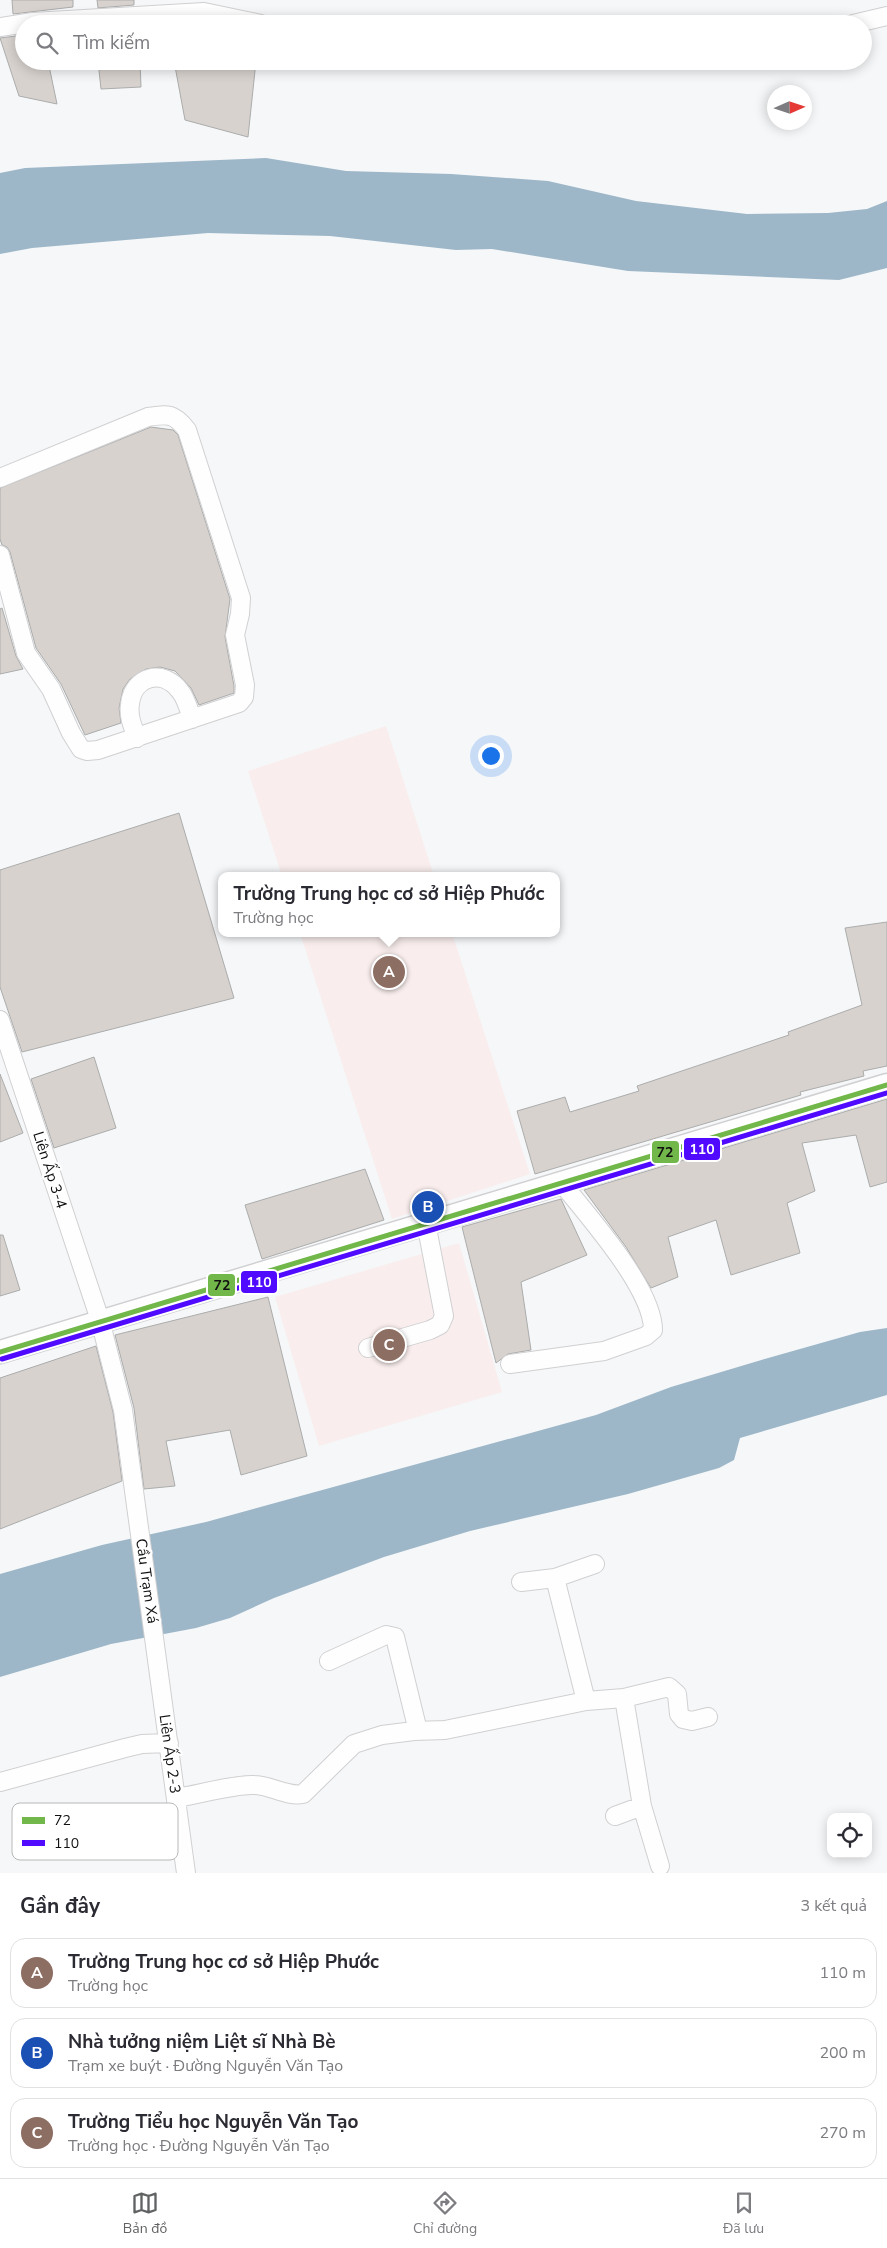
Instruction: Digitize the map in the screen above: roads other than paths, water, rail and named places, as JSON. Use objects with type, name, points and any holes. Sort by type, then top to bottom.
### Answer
[{"type":"main road","points":[[0,1352],[100,1320],[887,1085]]},
{"type":"street","points":[[153,15],[204,12],[218,15]]},
{"type":"street","points":[[872,20],[887,16]]},
{"type":"street","points":[[0,27],[15,25]]},
{"type":"street","points":[[0,478],[148,417],[167,414],[180,420],[187,430],[241,598],[240,614],[234,635],[245,685],[244,697],[239,703],[137,738],[98,750],[81,749],[70,733],[51,689],[26,652],[6,593],[0,555]]},
{"type":"street","points":[[137,738],[130,719],[130,704],[134,688],[143,680],[156,678],[170,681],[181,691],[192,719]]},
{"type":"street","name":"Liên Ấp 3-4","points":[[0,1020],[100,1320]]},
{"type":"street","points":[[510,1364],[604,1351],[646,1336],[653,1330],[653,1318],[626,1264],[561,1182]]},
{"type":"street","points":[[368,1348],[430,1330],[440,1325],[444,1316],[426,1223]]},
{"type":"street","name":"Cầu Trạm Xá","points":[[100,1320],[123,1410],[158,1665]]},
{"type":"street","points":[[521,1582],[555,1578],[595,1564]]},
{"type":"street","points":[[555,1578],[586,1701]]},
{"type":"street","points":[[330,1661],[386,1635],[395,1637],[418,1731]]},
{"type":"street","name":"Liên Ấp 2-3","points":[[158,1665],[177,1803]]},
{"type":"street","points":[[176,1798],[252,1785],[269,1787],[295,1796],[303,1794],[354,1744],[382,1735],[445,1730],[586,1701],[624,1698],[669,1687],[677,1694],[679,1714],[683,1720],[692,1721],[708,1717]]},
{"type":"street","points":[[624,1698],[642,1806],[660,1866]]},
{"type":"street","points":[[0,1782],[142,1744],[169,1743]]},
{"type":"street","points":[[615,1816],[642,1806]]},
{"type":"street","name":"Liên Ấp 2-3","points":[[178,1813],[186,1873]]},
{"type":"water","points":[[266,158],[346,171],[451,174],[548,181],[636,201],[747,214],[828,213],[867,209],[887,201],[887,268],[839,280],[628,271],[492,249],[456,250],[330,236],[208,233],[32,248],[0,254],[0,173],[25,168]]},
{"type":"water","points":[[887,1328],[887,1395],[740,1438],[734,1460],[719,1468],[628,1494],[470,1531],[384,1557],[274,1598],[230,1618],[196,1628],[111,1644],[0,1677],[0,1574],[102,1545],[206,1522],[596,1415],[671,1387],[860,1332]]},
{"type":"place","name":"Trường Trung học cơ sở Hiệp Phước","points":[[389,972]]},
{"type":"place","name":"Nhà tưởng niệm Liệt sĩ Nhà Bè","points":[[428,1207]]},
{"type":"place","name":"Trường Tiểu học Nguyễn Văn Tạo","points":[[389,1345]]}]
